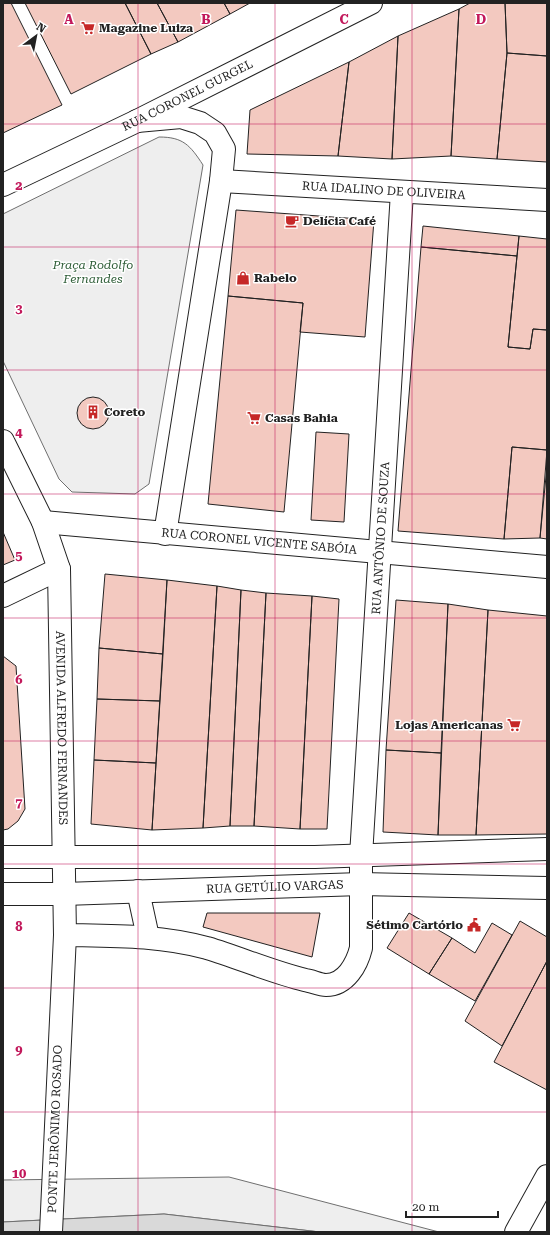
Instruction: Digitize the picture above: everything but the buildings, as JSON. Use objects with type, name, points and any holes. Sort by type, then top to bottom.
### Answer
[{"type":"street","name":"RUA CORONEL GURGEL","points":[[3,185],[137,121],[371,3]]},
{"type":"street","points":[[137,121],[181,117],[200,123],[215,133],[224,149],[221,181],[165,534]]},
{"type":"street","name":"RUA IDALINO DE OLIVEIRA","points":[[221,181],[547,200]]},
{"type":"street","name":"RUA ANTÔNIO DE SOUZA","points":[[65,935],[148,937],[175,940],[208,949],[284,975],[326,985],[341,981],[358,960],[361,948],[361,856],[402,192]]},
{"type":"street","name":"AVENIDA ALFREDO FERNANDES","points":[[3,441],[43,522],[59,569],[65,857],[65,935],[59,1026]]},
{"type":"street","name":"RUA CORONEL VICENTE SABÓIA","points":[[43,522],[547,567]]},
{"type":"street","points":[[3,596],[59,569]]},
{"type":"street","points":[[3,857],[361,856],[547,849]]},
{"type":"street","name":"RUA GETÚLIO VARGAS","points":[[3,894],[64,894],[361,884],[547,888]]},
{"type":"street","points":[[138,891],[148,937]]},
{"type":"street","name":"PONTE JERÔNIMO ROSADO","points":[[51,1232],[59,1026]]},
{"type":"street","points":[[516,1232],[547,1176]]},
{"type":"green space","name":"Praça Rodolfo Fernandes","points":[[159,137],[174,139],[190,147],[203,165],[149,484],[135,494],[72,492],[59,479],[3,361],[3,214]]},
{"type":"green space","points":[[229,1177],[439,1232],[320,1232],[164,1214],[3,1222],[3,1180]]},
{"type":"shaded area","points":[[164,1214],[320,1232],[3,1232],[3,1222]]},
{"type":"place","name":"Magazine Luiza","points":[[88,28]]},
{"type":"place","name":"Delícia Café","points":[[292,221]]},
{"type":"place","name":"Rabelo","points":[[243,278]]},
{"type":"place","name":"Coreto","points":[[93,412]]},
{"type":"place","name":"Casas Bahia","points":[[254,418]]},
{"type":"place","name":"Lojas Americanas","points":[[514,725]]},
{"type":"place","name":"Sétimo Cartório","points":[[474,925]]}]
